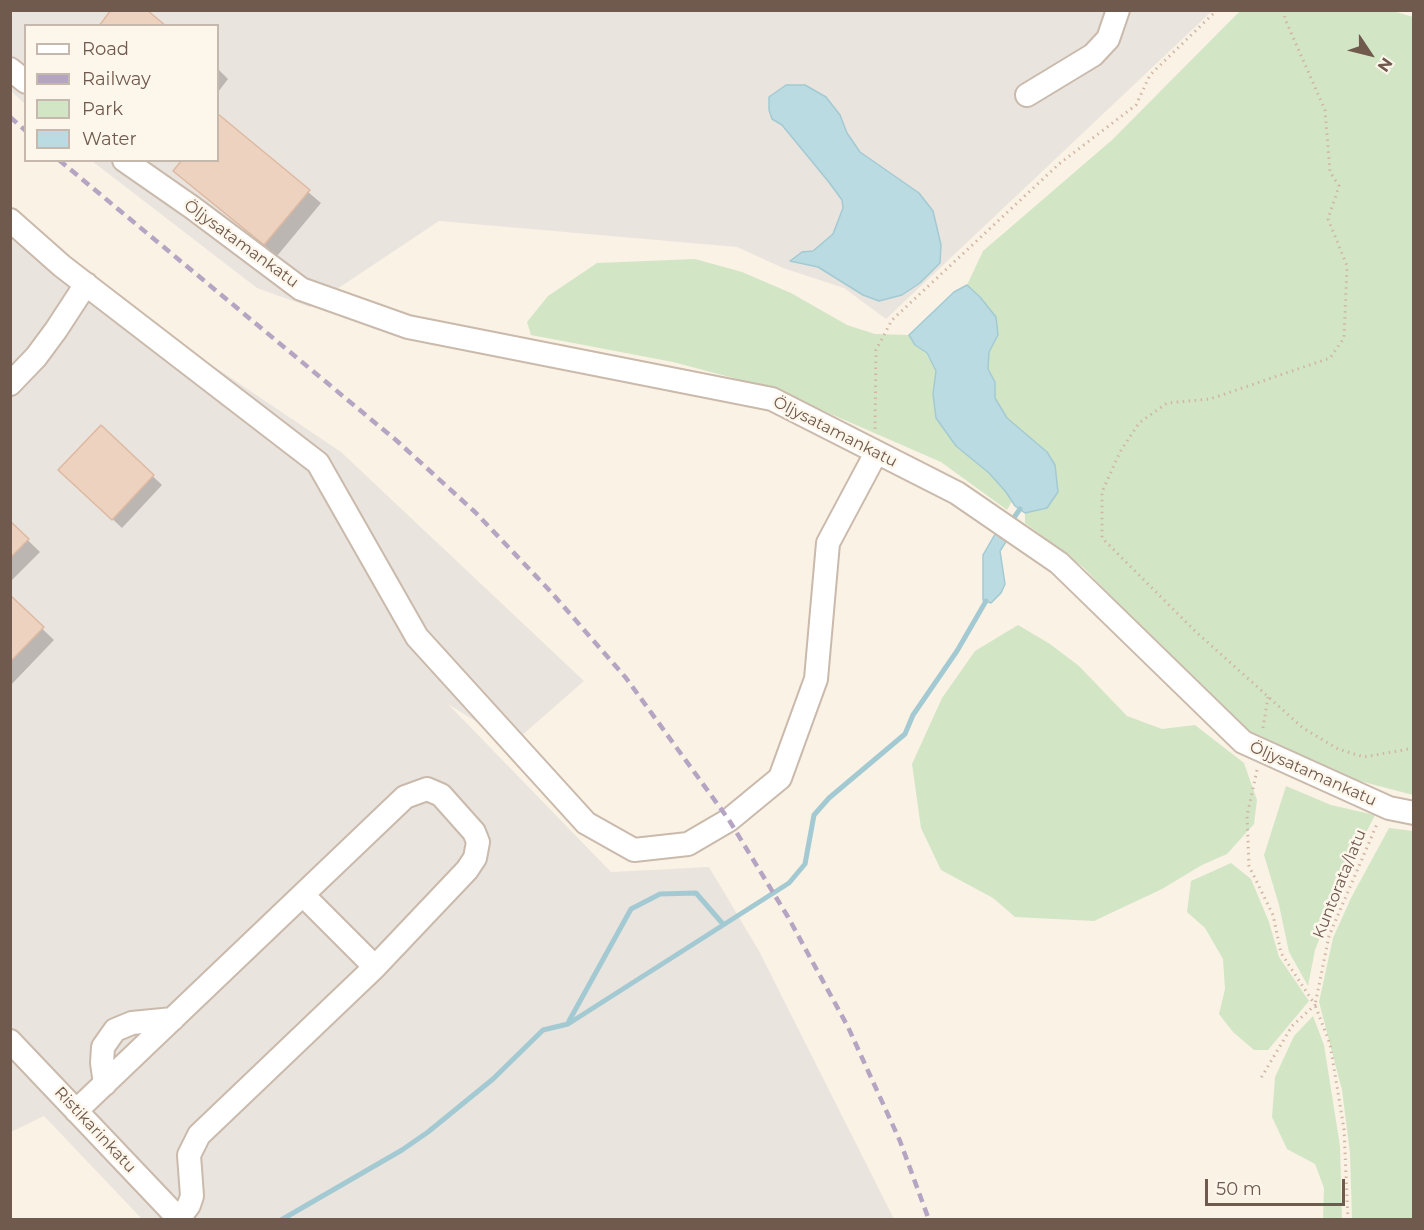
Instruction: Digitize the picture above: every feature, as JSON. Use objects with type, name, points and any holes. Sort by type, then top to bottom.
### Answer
[{"type":"street","points":[[1027,95],[1093,55],[1108,39],[1118,10]]},
{"type":"street","points":[[10,69],[24,80]]},
{"type":"street","name":"Öljysatamankatu","points":[[127,162],[193,208],[301,289],[408,327],[772,399],[957,493],[1059,563],[1243,742],[1385,806],[1413,813]]},
{"type":"street","points":[[10,220],[86,284],[318,463],[417,637],[586,823],[634,850],[688,844],[729,820],[780,778],[816,679],[828,543],[876,453]]},
{"type":"street","points":[[10,384],[49,339],[86,284]]},
{"type":"street","points":[[76,1111],[405,798],[427,789],[441,795],[474,832],[478,842],[475,858],[467,870],[375,967],[199,1135],[189,1155],[192,1196],[189,1205],[179,1219]]},
{"type":"street","points":[[303,895],[375,967]]},
{"type":"street","points":[[105,1084],[102,1063],[103,1047],[116,1030],[132,1023],[173,1019]]},
{"type":"street","name":"Ristikarinkatu","points":[[10,1041],[179,1219]]},
{"type":"path","points":[[876,453],[876,350],[892,320],[1059,164],[1136,105],[1150,75],[1217,10]]},
{"type":"path","points":[[1284,10],[1285,19],[1325,110],[1330,172],[1339,186],[1328,219],[1347,266],[1344,338],[1330,358],[1210,399],[1167,404],[1139,423],[1120,452],[1102,492],[1102,538],[1196,632],[1303,728],[1338,749],[1364,757],[1413,748]]},
{"type":"path","points":[[1268,697],[1263,722],[1262,750],[1247,816],[1249,866],[1273,915],[1281,953],[1315,1005],[1330,1044],[1344,1129],[1348,1220]]},
{"type":"path","name":"Kuntorata/latu","points":[[1315,1005],[1329,936],[1385,806]]},
{"type":"path","points":[[1261,1078],[1292,1026],[1315,1005]]},
{"type":"shaded area","points":[[10,11],[1212,11],[886,319],[844,288],[783,268],[737,247],[439,221],[310,307],[257,288],[93,162],[219,162],[219,24],[24,24],[24,103],[11,91]]},
{"type":"shaded area","points":[[11,230],[341,452],[584,681],[512,744],[448,704],[611,872],[709,867],[759,951],[894,1219],[142,1219],[44,1116],[11,1132]]},
{"type":"green space","points":[[1390,10],[1413,17],[1413,795],[1307,767],[1228,718],[1083,567],[1025,523],[1025,513],[1033,512],[1057,493],[1055,465],[1046,452],[1007,418],[995,398],[995,382],[988,369],[989,352],[998,335],[980,297],[967,285],[983,251],[1112,140],[1240,11]]},
{"type":"green space","points":[[695,259],[742,272],[791,293],[847,325],[875,334],[909,335],[915,345],[926,353],[936,372],[933,394],[956,446],[989,473],[1006,492],[1012,501],[1007,510],[941,462],[771,388],[673,362],[531,335],[527,322],[548,296],[597,263]]},
{"type":"green space","points":[[1018,625],[1050,644],[1079,666],[1127,716],[1162,729],[1195,725],[1244,763],[1257,800],[1254,824],[1227,854],[1202,865],[1162,889],[1094,921],[1015,917],[993,898],[941,870],[921,828],[912,764],[942,698],[975,651]]},
{"type":"green space","points":[[1286,786],[1331,805],[1375,815],[1341,882],[1315,950],[1308,986],[1289,952],[1279,905],[1264,855]]},
{"type":"green space","points":[[1389,828],[1413,831],[1413,1219],[1352,1219],[1350,1153],[1342,1090],[1319,1002],[1333,938],[1351,898]]},
{"type":"green space","points":[[1231,863],[1251,879],[1269,922],[1279,957],[1309,1001],[1268,1050],[1254,1050],[1233,1032],[1219,1014],[1225,989],[1223,959],[1205,928],[1187,912],[1191,881]]},
{"type":"green space","points":[[1313,1016],[1324,1045],[1340,1146],[1342,1219],[1323,1219],[1324,1188],[1315,1164],[1287,1149],[1272,1117],[1275,1077],[1294,1036]]},
{"type":"water","points":[[786,85],[805,85],[826,97],[840,115],[847,133],[860,152],[919,193],[933,211],[941,245],[940,263],[920,283],[902,295],[879,301],[863,295],[818,267],[790,261],[802,252],[813,251],[833,234],[843,208],[842,200],[828,181],[782,125],[772,119],[769,97]]},
{"type":"water","points":[[967,285],[996,317],[998,335],[989,352],[988,369],[995,382],[995,398],[1007,418],[1047,452],[1055,465],[1058,492],[1047,508],[1025,513],[1015,506],[989,473],[956,446],[936,418],[933,394],[936,371],[927,353],[915,345],[909,335],[954,292]]},
{"type":"water","points":[[998,529],[1009,537],[1000,551],[1005,584],[1001,593],[991,603],[983,600],[983,555]]},
{"type":"building","points":[[111,10],[147,10],[164,24],[100,24]]},
{"type":"building","points":[[219,115],[310,190],[264,245],[173,171],[180,162],[219,162]]},
{"type":"building","points":[[101,425],[154,475],[112,520],[58,470]]},
{"type":"building","points":[[10,521],[29,539],[10,558]]},
{"type":"building","points":[[10,595],[44,627],[10,662]]},
{"type":"waterway","points":[[1013,519],[1020,509]]},
{"type":"waterway","points":[[281,1220],[402,1150],[428,1132],[493,1079],[543,1030],[568,1024],[789,883],[805,864],[814,815],[829,798],[905,734],[913,715],[957,651],[986,601]]},
{"type":"waterway","points":[[569,1021],[631,909],[660,894],[696,893],[723,924]]},
{"type":"railway","points":[[10,117],[24,129]]},
{"type":"railway","points":[[61,162],[397,441],[475,512],[551,592],[626,678],[729,820],[788,917],[848,1027],[900,1141],[929,1220]]}]
